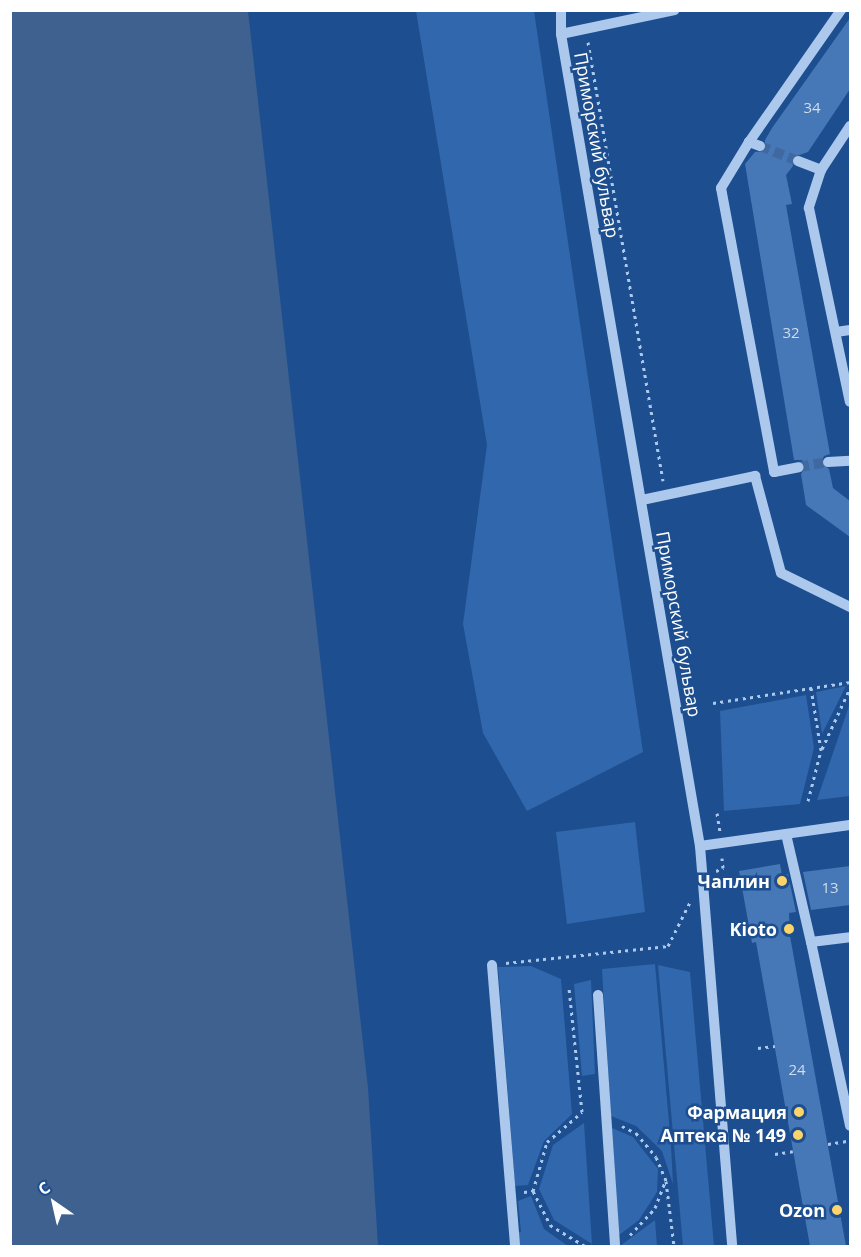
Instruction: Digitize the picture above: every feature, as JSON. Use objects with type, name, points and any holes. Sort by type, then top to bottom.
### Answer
[{"type":"street","name":"Приморский бульвар","points":[[561,10],[561,34],[700,846],[732,1246]]},
{"type":"street","points":[[561,34],[675,10]]},
{"type":"street","points":[[774,472],[721,188],[749,142],[841,10]]},
{"type":"street","points":[[850,126],[821,170],[809,208],[850,402]]},
{"type":"street","points":[[749,142],[760,146]]},
{"type":"street","points":[[798,161],[821,170]]},
{"type":"street","points":[[836,332],[850,330]]},
{"type":"street","points":[[828,462],[850,461]]},
{"type":"street","points":[[642,500],[800,467]]},
{"type":"street","points":[[755,476],[781,573],[850,607]]},
{"type":"street","points":[[700,846],[850,825]]},
{"type":"street","points":[[786,834],[850,1126]]},
{"type":"street","points":[[811,942],[850,937]]},
{"type":"street","points":[[492,964],[515,1246]]},
{"type":"street","points":[[598,995],[615,1245]]},
{"type":"path","points":[[586,29],[663,481]]},
{"type":"path","points":[[714,703],[850,682]]},
{"type":"path","points":[[808,801],[821,750],[850,687]]},
{"type":"path","points":[[811,688],[821,750]]},
{"type":"path","points":[[492,964],[668,946],[703,877],[723,868]]},
{"type":"path","points":[[569,988],[582,1112],[548,1142],[533,1191],[549,1225],[585,1246]]},
{"type":"path","points":[[758,1048],[775,1046]]},
{"type":"path","points":[[607,1120],[636,1133],[656,1157],[666,1181],[674,1246]]},
{"type":"path","points":[[828,1144],[850,1140]]},
{"type":"path","points":[[775,1154],[793,1151]]},
{"type":"path","points":[[615,1245],[638,1230],[655,1208],[666,1181]]},
{"type":"path","points":[[511,1193],[533,1191]]},
{"type":"shaded area","points":[[10,11],[248,11],[368,1088],[378,1246],[11,1246]]},
{"type":"shaded area","points":[[416,11],[534,11],[643,752],[527,811],[483,733],[463,624],[487,445]]},
{"type":"shaded area","points":[[846,686],[822,734],[816,692]]},
{"type":"shaded area","points":[[806,695],[814,748],[800,804],[724,811],[720,711]]},
{"type":"shaded area","points":[[850,703],[850,796],[817,800]]},
{"type":"shaded area","points":[[635,822],[645,912],[567,924],[556,832]]},
{"type":"shaded area","points":[[655,964],[673,1184],[662,1151],[636,1126],[611,1116],[602,969]]},
{"type":"shaded area","points":[[658,965],[690,972],[714,1246],[683,1246]]},
{"type":"shaded area","points":[[531,966],[561,979],[572,1114],[544,1141],[528,1185],[515,1186],[498,967]]},
{"type":"shaded area","points":[[591,980],[595,1074],[582,1076],[574,984]]},
{"type":"shaded area","points":[[584,1123],[592,1244],[554,1220],[539,1189],[553,1145]]},
{"type":"shaded area","points":[[612,1128],[633,1137],[658,1169],[657,1192],[639,1220],[619,1235]]},
{"type":"shaded area","points":[[531,1196],[544,1229],[568,1246],[512,1246],[511,1233],[521,1232],[518,1201]]},
{"type":"shaded area","points":[[655,1220],[657,1246],[620,1246]]},
{"type":"building","points":[[850,18],[850,89],[808,152],[791,158],[793,166],[786,175],[792,204],[786,205],[830,454],[824,456],[821,463],[829,469],[833,488],[850,501],[850,537],[806,505],[801,474],[806,466],[802,460],[794,460],[745,164],[755,152],[765,151],[765,140],[772,128]]},
{"type":"building","points":[[780,864],[782,875],[788,874],[796,912],[789,913],[790,936],[846,1246],[810,1246],[756,942],[752,943],[739,871]]},
{"type":"building","points":[[850,866],[850,905],[811,910],[803,872]]},
{"type":"tunnel","points":[[760,146],[798,161]]},
{"type":"tunnel","points":[[799,467],[828,462]]},
{"type":"place","name":"Чаплин","points":[[782,881]]},
{"type":"place","name":"Kioto","points":[[789,929]]},
{"type":"place","name":"Фармация","points":[[799,1112]]},
{"type":"place","name":"Аптека № 149","points":[[798,1135]]},
{"type":"place","name":"Ozon","points":[[837,1210]]}]
